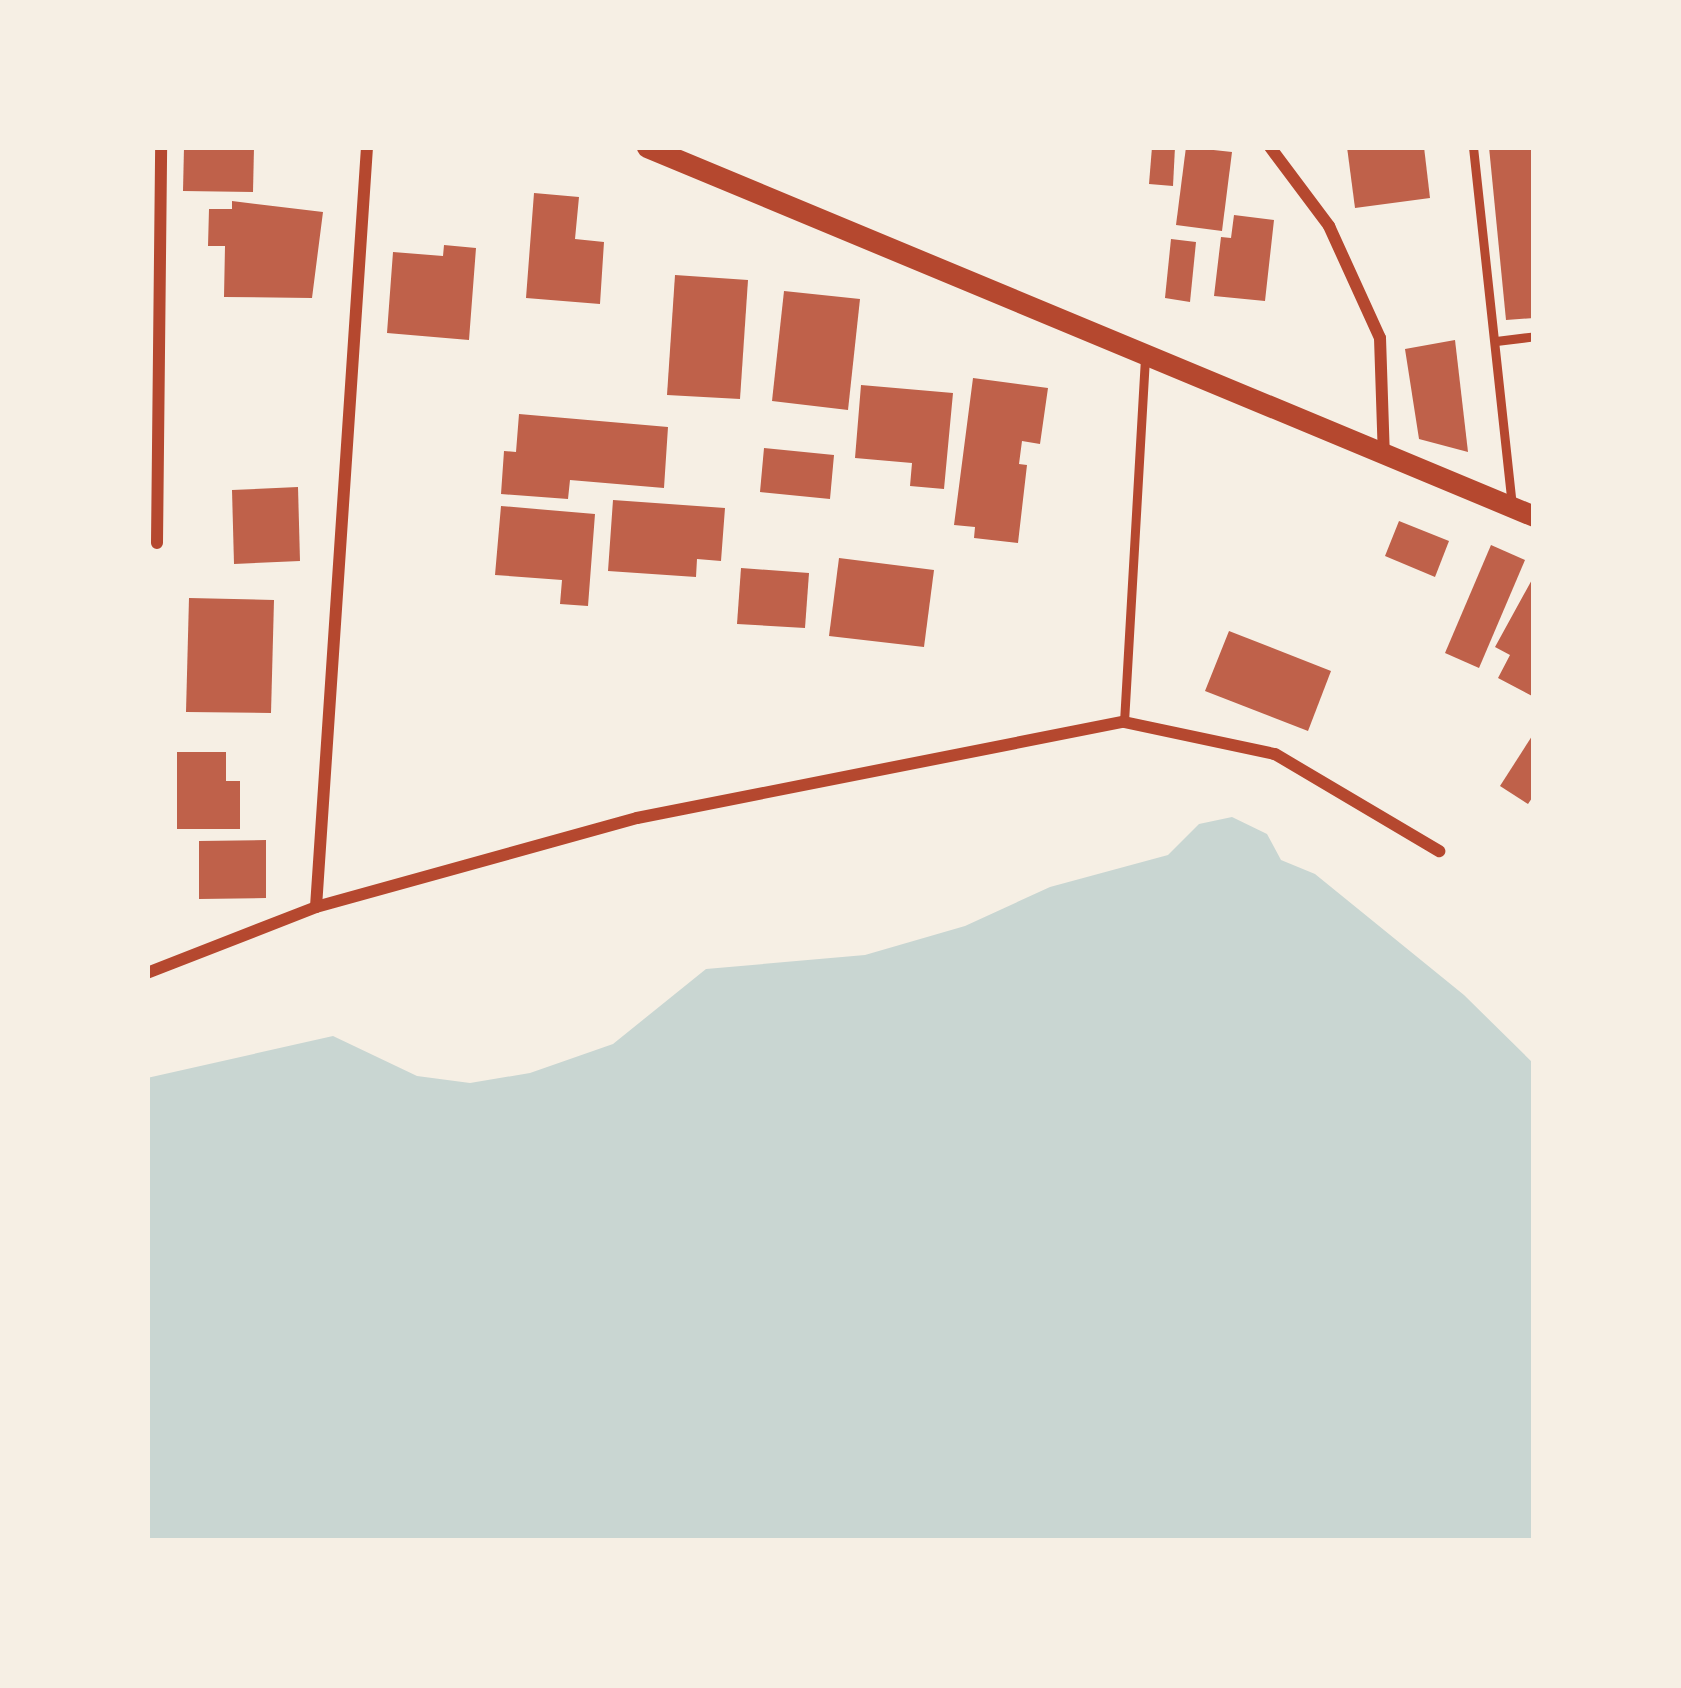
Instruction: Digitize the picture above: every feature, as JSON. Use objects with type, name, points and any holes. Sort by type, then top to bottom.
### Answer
[{"type":"street","points":[[157,543],[161,147]]},
{"type":"street","points":[[316,907],[367,147]]},
{"type":"street","points":[[647,147],[1145,360],[1534,516]]},
{"type":"street","points":[[1270,147],[1329,226],[1380,338],[1384,456]]},
{"type":"street","points":[[147,973],[316,907],[637,818],[1124,722],[1275,754],[1439,851]]},
{"type":"lane","points":[[1473,147],[1512,506]]},
{"type":"lane","points":[[1496,341],[1534,336]]},
{"type":"lane","points":[[1124,722],[1145,360]]},
{"type":"shaded area","points":[[1232,817],[1267,834],[1281,860],[1315,874],[1464,995],[1534,1064],[1534,1541],[147,1541],[147,1078],[333,1036],[417,1076],[470,1083],[530,1073],[613,1044],[706,969],[865,955],[965,926],[1050,887],[1168,855],[1199,824]]},
{"type":"building","points":[[184,147],[254,147],[253,192],[183,191]]},
{"type":"building","points":[[1152,147],[1175,147],[1173,186],[1149,184]]},
{"type":"building","points":[[1186,147],[1232,152],[1222,231],[1176,225]]},
{"type":"building","points":[[1347,147],[1424,147],[1430,198],[1355,208]]},
{"type":"building","points":[[1489,147],[1534,147],[1534,318],[1506,320]]},
{"type":"building","points":[[534,193],[579,197],[575,239],[604,242],[600,304],[526,298]]},
{"type":"building","points":[[232,201],[323,212],[312,298],[224,297],[225,246],[208,246],[209,209],[232,209]]},
{"type":"building","points":[[1234,215],[1274,220],[1265,301],[1214,296],[1221,237],[1231,238]]},
{"type":"building","points":[[1171,239],[1196,242],[1190,302],[1165,298]]},
{"type":"building","points":[[444,245],[476,248],[469,340],[387,333],[393,252],[443,256]]},
{"type":"building","points":[[675,275],[748,280],[740,399],[667,395]]},
{"type":"building","points":[[784,291],[860,299],[848,410],[772,401]]},
{"type":"building","points":[[1455,340],[1468,452],[1419,439],[1405,349]]},
{"type":"building","points":[[973,378],[1048,388],[1040,444],[1022,441],[1019,464],[1027,465],[1018,543],[974,538],[975,527],[954,525]]},
{"type":"building","points":[[861,385],[953,393],[944,489],[910,486],[912,463],[855,458]]},
{"type":"building","points":[[519,414],[668,427],[664,488],[570,480],[568,499],[501,494],[504,451],[516,452]]},
{"type":"building","points":[[764,448],[834,455],[830,499],[760,492]]},
{"type":"building","points":[[298,487],[300,561],[234,564],[232,490]]},
{"type":"building","points":[[613,500],[725,508],[721,561],[697,559],[696,577],[608,571]]},
{"type":"building","points":[[501,506],[595,514],[588,606],[560,604],[562,580],[495,575]]},
{"type":"building","points":[[1399,521],[1449,541],[1435,577],[1385,556]]},
{"type":"building","points":[[1491,545],[1525,560],[1479,668],[1445,653]]},
{"type":"building","points":[[839,558],[934,570],[924,647],[829,636]]},
{"type":"building","points":[[741,568],[809,573],[805,628],[737,624]]},
{"type":"building","points":[[1534,576],[1534,697],[1498,678],[1510,655],[1495,647]]},
{"type":"building","points":[[189,598],[274,600],[271,713],[186,712]]},
{"type":"building","points":[[1229,631],[1331,671],[1308,731],[1205,691]]},
{"type":"building","points":[[1534,733],[1534,795],[1528,804],[1500,786]]},
{"type":"building","points":[[177,752],[226,752],[226,781],[240,781],[240,829],[177,829]]},
{"type":"building","points":[[266,840],[266,898],[199,899],[199,841]]}]
